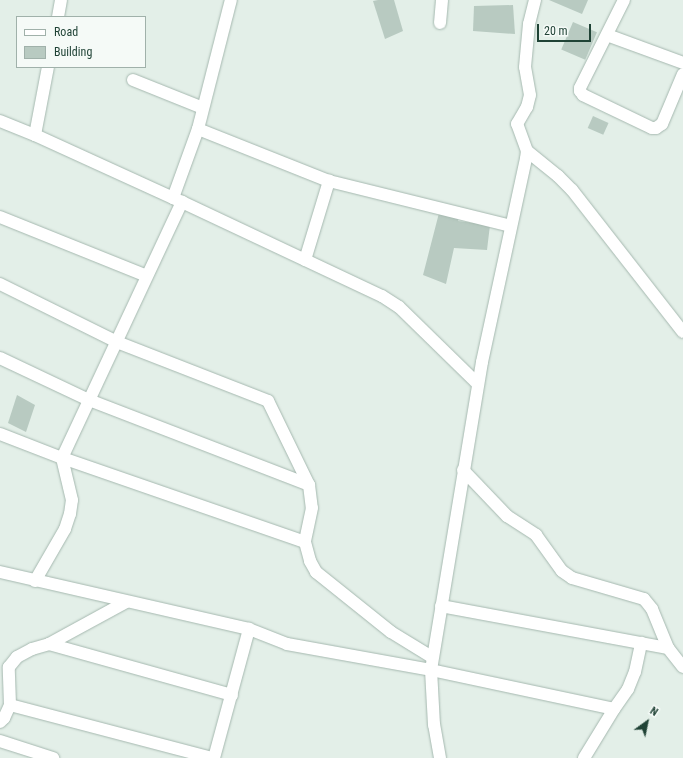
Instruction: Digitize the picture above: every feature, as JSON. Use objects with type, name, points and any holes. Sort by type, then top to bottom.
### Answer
[{"type":"street","points":[[58,16],[61,0]]},
{"type":"street","points":[[35,581],[65,529],[70,514],[72,500],[62,458],[147,276],[178,200],[231,0]]},
{"type":"street","points":[[440,23],[442,0]]},
{"type":"street","points":[[535,0],[524,67],[530,95],[527,107],[518,121],[518,128],[528,151],[572,190],[683,332]]},
{"type":"street","points":[[624,0],[580,88],[580,91],[584,95],[652,128],[656,128],[662,124],[683,74]]},
{"type":"street","points":[[607,35],[683,63]]},
{"type":"street","points":[[35,135],[48,68]]},
{"type":"street","points":[[133,80],[203,108]]},
{"type":"street","points":[[0,122],[35,135],[178,200],[382,296],[399,307],[478,384]]},
{"type":"street","points":[[198,129],[328,181],[511,226]]},
{"type":"street","points":[[440,758],[434,725],[431,670],[432,657],[478,384],[528,151]]},
{"type":"street","points":[[305,260],[328,181]]},
{"type":"street","points":[[0,217],[147,276]]},
{"type":"street","points":[[0,284],[116,342],[265,399],[273,408],[309,485],[312,508],[305,542],[310,561],[316,572],[391,632],[432,657]]},
{"type":"street","points":[[0,358],[89,400],[309,485]]},
{"type":"street","points":[[0,434],[62,458],[305,542]]},
{"type":"street","points":[[463,470],[507,516],[536,535],[562,571],[572,578],[644,599],[655,615],[668,648],[683,667]]},
{"type":"street","points":[[0,572],[249,630],[287,644],[431,670],[614,709]]},
{"type":"street","points":[[0,722],[4,718],[10,706],[5,665],[32,649],[49,644],[126,602]]},
{"type":"street","points":[[441,606],[668,648]]},
{"type":"street","points":[[10,706],[213,758],[232,695],[249,630]]},
{"type":"street","points":[[584,758],[628,689],[635,672],[641,643]]},
{"type":"street","points":[[49,644],[232,695]]},
{"type":"street","points":[[0,741],[53,758]]},
{"type":"building","points":[[394,0],[403,31],[385,39],[373,1]]},
{"type":"building","points":[[549,0],[588,0],[582,14]]},
{"type":"building","points":[[513,5],[515,34],[473,31],[474,6]]},
{"type":"building","points":[[573,22],[597,32],[585,60],[561,50]]},
{"type":"building","points":[[593,116],[609,123],[603,135],[588,128]]},
{"type":"building","points":[[439,213],[459,216],[458,221],[490,225],[487,250],[454,248],[446,284],[423,275]]},
{"type":"building","points":[[17,395],[35,405],[26,432],[8,423]]}]
